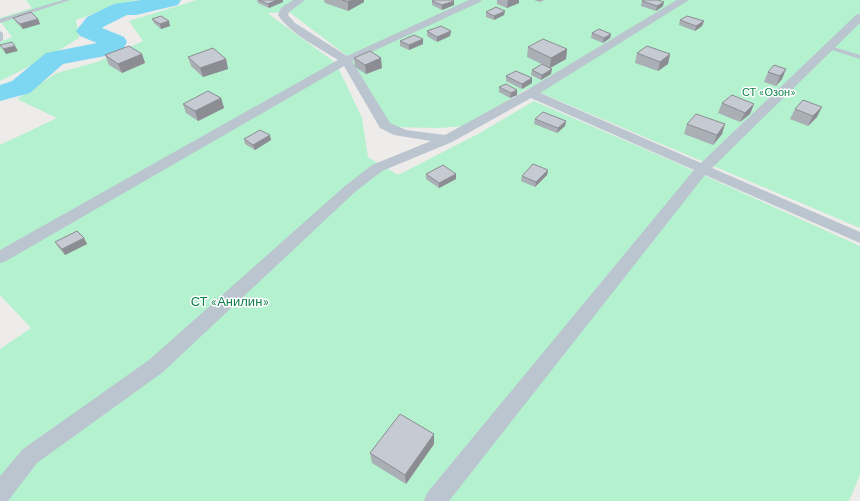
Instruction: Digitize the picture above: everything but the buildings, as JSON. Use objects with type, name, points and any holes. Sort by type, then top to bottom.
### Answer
[{"type":"street","points":[[300,0],[285,10],[283,15],[285,20],[346,60],[385,125],[402,134],[431,135],[447,138]]},
{"type":"street","points":[[0,257],[346,60],[477,0]]},
{"type":"street","points":[[0,493],[30,456],[156,366],[350,189],[377,168],[447,138],[532,93],[684,0]]},
{"type":"street","points":[[435,501],[703,170],[860,17]]},
{"type":"street","points":[[532,93],[703,170],[860,238]]},
{"type":"lane","points":[[0,21],[68,0]]},
{"type":"lane","points":[[0,33],[0,40]]},
{"type":"lane","points":[[828,47],[860,57]]},
{"type":"green space","points":[[26,0],[138,0],[126,2],[76,20],[79,38],[46,58],[0,81],[0,42],[12,37],[0,21],[0,18],[32,8]]},
{"type":"green space","name":"СТ «Анилин»","points":[[197,0],[860,0],[860,228],[548,96],[527,89],[464,126],[439,128],[393,127],[376,112],[350,58],[289,12],[267,13],[336,63],[362,118],[368,157],[398,175],[478,134],[534,101],[672,161],[860,246],[860,475],[849,501],[0,501],[0,349],[31,328],[0,295],[0,145],[57,118],[17,99],[57,73],[97,62],[143,41],[129,21]]},
{"type":"waterway","points":[[0,93],[21,87],[55,58],[112,48],[115,42],[88,31],[95,22],[122,9],[136,8],[170,0]]},
{"type":"park label","name":"СТ «Озон»","points":[[769,91]]}]
